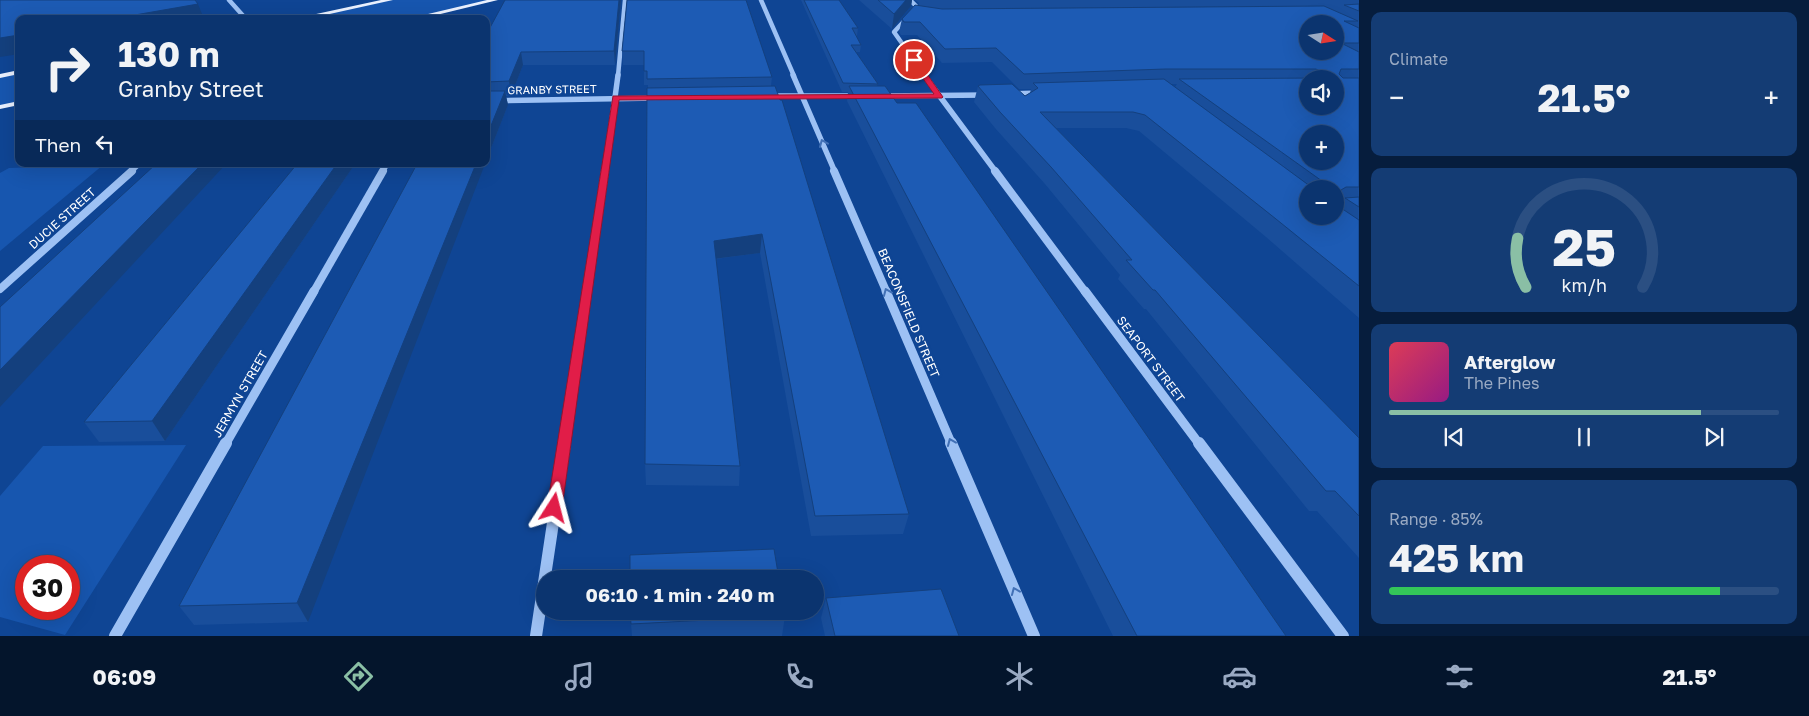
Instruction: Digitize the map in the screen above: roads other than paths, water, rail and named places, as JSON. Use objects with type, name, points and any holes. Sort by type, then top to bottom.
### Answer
[{"type":"main road","points":[[316,15],[390,0]]},
{"type":"main road","points":[[428,15],[496,0]]},
{"type":"main road","points":[[0,76],[15,73]]},
{"type":"main road","points":[[0,107],[15,104]]},
{"type":"street","points":[[229,0],[242,15]]},
{"type":"street","points":[[536,636],[616,98],[625,0]]},
{"type":"street","name":"BEACONSFIELD STREET","points":[[761,0],[1034,636]]},
{"type":"street","points":[[910,0],[916,6],[911,13],[920,15]]},
{"type":"street","name":"SEAPORT STREET","points":[[911,13],[894,32],[939,97],[1343,636]]},
{"type":"street","points":[[1008,94],[1047,93]]},
{"type":"street","points":[[871,96],[939,97],[998,94]]},
{"type":"street","points":[[763,96],[861,96]]},
{"type":"street","name":"GRANBY STREET","points":[[490,101],[665,98]]},
{"type":"street","name":"DUCIE STREET","points":[[0,289],[136,167]]},
{"type":"street","name":"JERMYN STREET","points":[[115,636],[385,167]]}]
